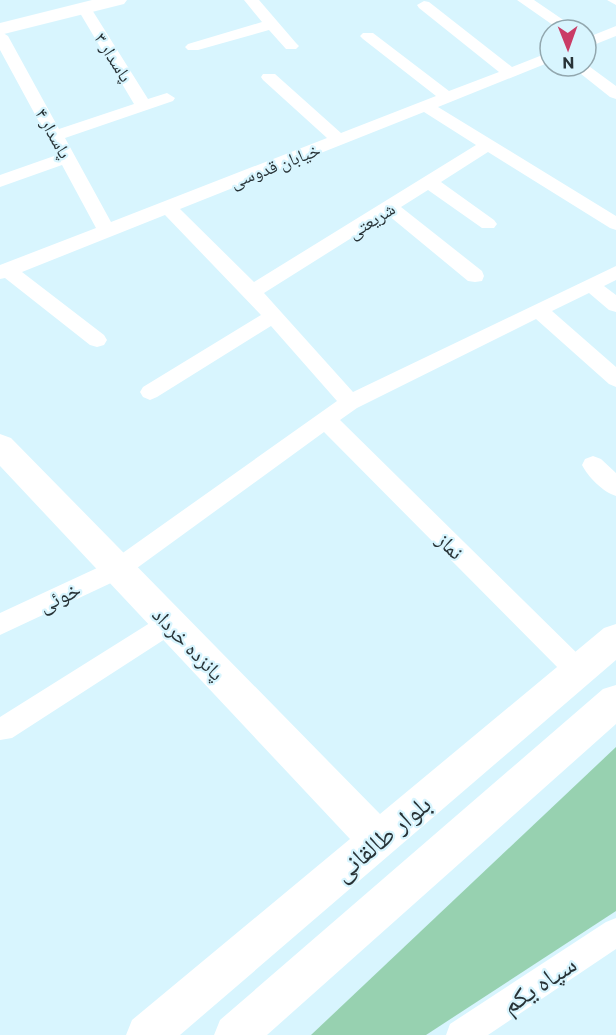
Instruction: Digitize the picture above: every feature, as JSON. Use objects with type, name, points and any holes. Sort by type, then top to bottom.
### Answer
[{"type":"main road","points":[[0,29],[117,0]]},
{"type":"main road","name":"پانزده خرداد","points":[[1,448],[378,840]]},
{"type":"main road","name":"بلوار طالقانی","points":[[147,1035],[616,639]]},
{"type":"main road","points":[[235,1035],[616,701]]},
{"type":"street","points":[[251,0],[291,46]]},
{"type":"street","points":[[524,0],[552,18]]},
{"type":"street","points":[[424,5],[510,73]]},
{"type":"street","name":"پاسدار ۳","points":[[84,8],[144,106]]},
{"type":"street","points":[[194,47],[272,24]]},
{"type":"street","points":[[598,38],[616,31]]},
{"type":"street","name":"پاسدار ۴","points":[[0,36],[108,231]]},
{"type":"street","points":[[368,36],[447,97]]},
{"type":"street","name":"خیابان قدوسی","points":[[4,271],[538,62]]},
{"type":"street","points":[[269,77],[339,140]]},
{"type":"street","points":[[595,78],[616,94]]},
{"type":"street","points":[[56,136],[167,98]]},
{"type":"street","points":[[425,106],[616,224]]},
{"type":"street","name":"شریعتی","points":[[252,292],[488,146]]},
{"type":"street","points":[[0,181],[67,157]]},
{"type":"street","points":[[429,182],[488,224]]},
{"type":"street","points":[[167,207],[252,292],[350,402]]},
{"type":"street","points":[[390,208],[475,276]]},
{"type":"street","points":[[4,271],[97,340]]},
{"type":"street","name":"خوئی","points":[[0,624],[118,569],[350,402],[616,272]]},
{"type":"street","points":[[590,284],[616,305]]},
{"type":"street","points":[[538,310],[616,379]]},
{"type":"street","points":[[150,392],[272,317]]},
{"type":"street","name":"نماز","points":[[325,419],[578,671]]},
{"type":"street","points":[[592,465],[616,487]]},
{"type":"street","points":[[3,729],[170,623]]},
{"type":"street","name":"سپاه یکم","points":[[461,1035],[616,932]]},
{"type":"green space","points":[[616,747],[616,911],[426,1035],[311,1035]]}]
